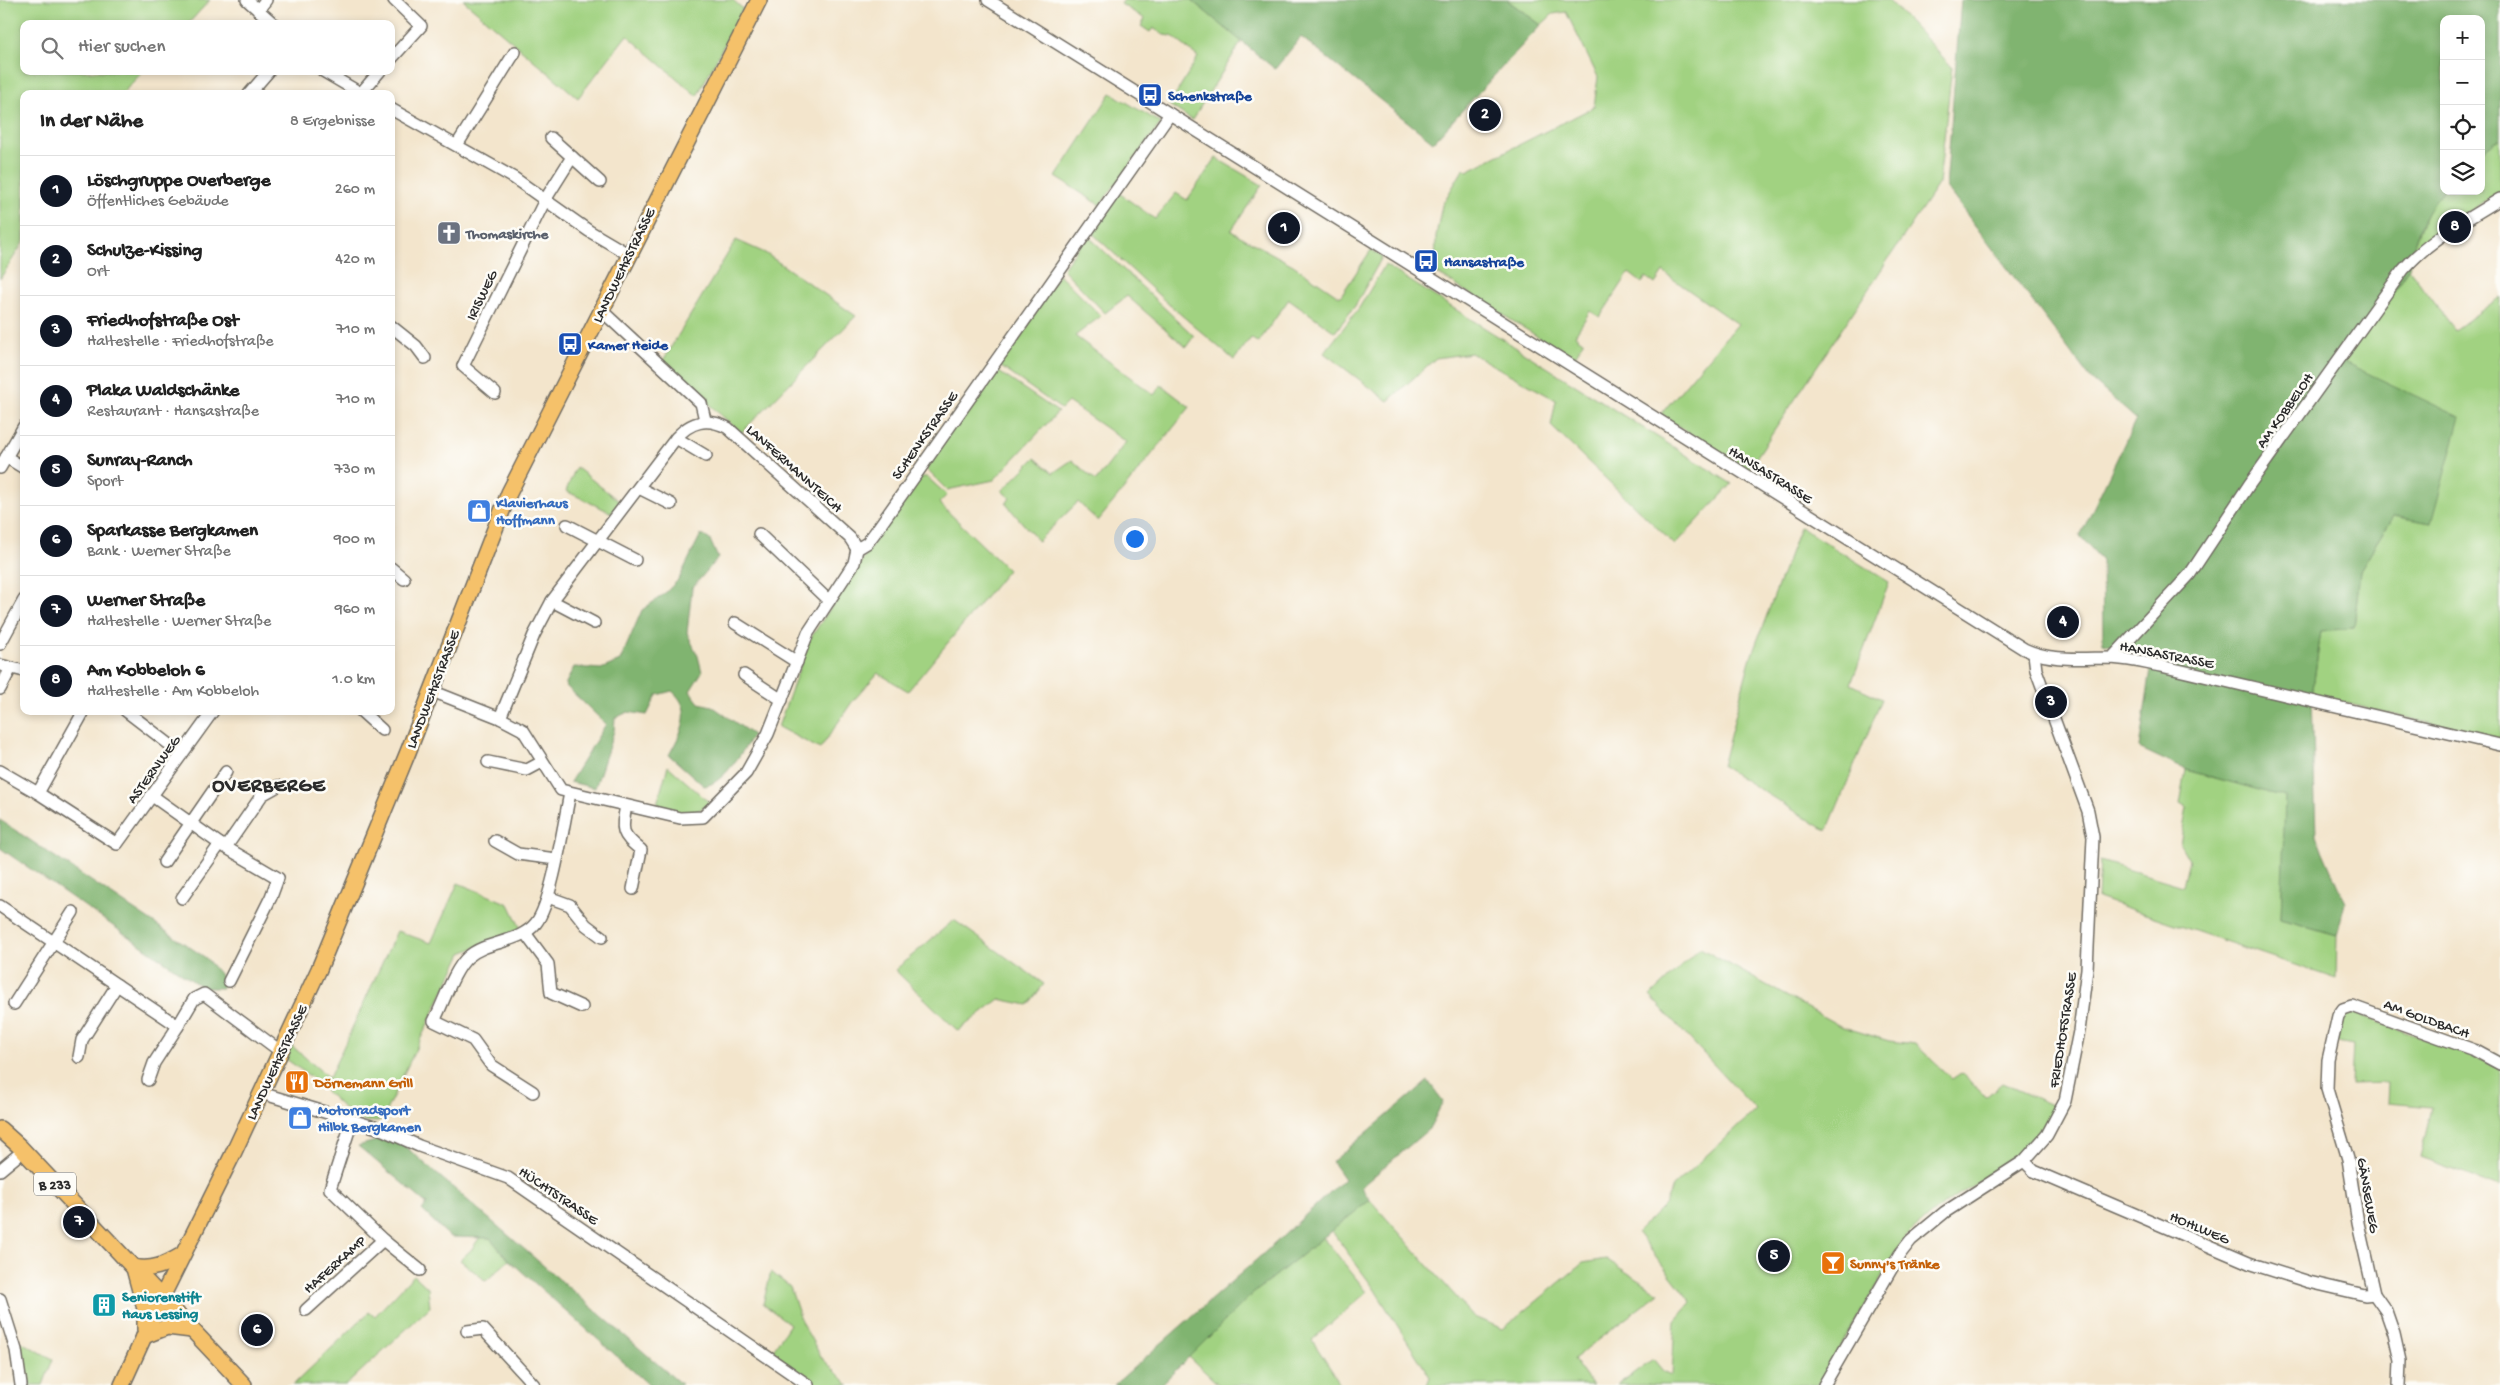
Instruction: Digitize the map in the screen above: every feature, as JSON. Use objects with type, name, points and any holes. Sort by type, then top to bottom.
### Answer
[{"type":"main road","name":"LANDWEHRSTRASSE","points":[[122,1385],[162,1297],[225,1171],[319,969],[432,691],[509,493],[628,254],[759,0]]},
{"type":"main road","name":"B 233","points":[[0,1129],[244,1385]]},
{"type":"main road","points":[[182,1256],[156,1268],[146,1270],[133,1267],[145,1309],[144,1336],[167,1328],[192,1330]]},
{"type":"street","points":[[247,0],[269,20]]},
{"type":"street","points":[[258,10],[266,0]]},
{"type":"street","points":[[394,0],[421,26],[395,55]]},
{"type":"street","name":"HANSASTRASSE","points":[[988,0],[1992,630],[2034,654],[2058,659],[2112,658],[2186,671],[2500,746]]},
{"type":"street","points":[[457,145],[515,52]]},
{"type":"street","points":[[252,90],[266,75]]},
{"type":"street","points":[[330,75],[356,90]]},
{"type":"street","points":[[364,90],[377,75]]},
{"type":"street","points":[[395,112],[514,178],[589,231],[628,254]]},
{"type":"street","name":"SCHENKSTRASSE","points":[[626,806],[680,818],[703,817],[746,773],[768,734],[808,633],[854,563],[857,548],[867,543],[874,534],[1170,114]]},
{"type":"street","points":[[551,138],[600,182]]},
{"type":"street","points":[[545,200],[572,157]]},
{"type":"street","name":"AM KOBBELOH","points":[[2112,658],[2190,574],[2249,485],[2403,270],[2435,239],[2500,199]]},
{"type":"street","name":"IRISWEG","points":[[495,393],[462,366],[545,200]]},
{"type":"street","points":[[500,718],[534,635],[552,601],[676,438],[692,424],[705,420],[701,403],[601,310]]},
{"type":"street","points":[[395,329],[416,346],[425,358]]},
{"type":"street","name":"LANFERMANNTEICH","points":[[705,420],[717,422],[728,428],[850,538],[857,548]]},
{"type":"street","points":[[0,468],[20,433]]},
{"type":"street","points":[[676,438],[706,456]]},
{"type":"street","points":[[6,457],[20,466]]},
{"type":"street","points":[[639,488],[671,504]]},
{"type":"street","points":[[567,525],[636,560]]},
{"type":"street","points":[[760,534],[829,601]]},
{"type":"street","points":[[395,571],[404,579]]},
{"type":"street","points":[[552,601],[594,623]]},
{"type":"street","points":[[0,644],[20,607]]},
{"type":"street","points":[[735,623],[797,662]]},
{"type":"street","name":"FRIEDHOFSTRASSE","points":[[1824,1385],[1900,1254],[1911,1240],[1945,1212],[2024,1161],[2053,1126],[2065,1101],[2070,1084],[2087,969],[2094,851],[2088,811],[2036,670],[2034,654]]},
{"type":"street","points":[[0,688],[6,667],[20,670]]},
{"type":"street","points":[[744,675],[782,700]]},
{"type":"street","points":[[432,691],[500,718],[523,730],[561,790],[626,806],[622,826],[624,835],[641,850],[633,889]]},
{"type":"street","points":[[0,772],[38,793],[82,715]]},
{"type":"street","points":[[131,715],[182,754]]},
{"type":"street","name":"ASTERNWEG","points":[[38,793],[117,844],[210,715]]},
{"type":"street","points":[[365,715],[382,730]]},
{"type":"street","points":[[488,762],[527,770],[542,762]]},
{"type":"street","points":[[164,862],[226,772]]},
{"type":"street","points":[[182,898],[262,795],[278,786]]},
{"type":"street","points":[[532,1092],[491,1065],[473,1040],[434,1021],[461,966],[468,956],[525,933],[541,916],[548,897],[570,793]]},
{"type":"street","points":[[151,795],[223,846],[278,878],[272,897],[229,981]]},
{"type":"street","points":[[495,841],[518,854],[556,859]]},
{"type":"street","points":[[548,897],[570,905],[586,925],[602,937]]},
{"type":"street","points":[[0,906],[178,1026]]},
{"type":"street","points":[[14,1004],[73,912]]},
{"type":"street","points":[[525,933],[548,964],[551,993],[582,1007]]},
{"type":"street","points":[[80,1057],[82,1040],[117,985]]},
{"type":"street","points":[[148,1080],[154,1063],[194,999],[204,994],[280,1050]]},
{"type":"street","name":"AM GOLDBACH","points":[[2343,1009],[2352,1006],[2474,1050],[2500,1064]]},
{"type":"street","name":"GÄNSEWEG","points":[[2343,1009],[2338,1016],[2330,1051],[2327,1089],[2348,1159],[2358,1223],[2374,1294],[2386,1311],[2394,1334],[2400,1362],[2399,1385]]},
{"type":"street","name":"HÜCHTSTRASSE","points":[[261,1093],[381,1129],[419,1146],[508,1178],[808,1385]]},
{"type":"street","name":"HAFERKAMP","points":[[352,1121],[330,1189],[383,1240],[420,1270]]},
{"type":"street","points":[[0,1170],[23,1151]]},
{"type":"street","name":"HOHLWEG","points":[[2024,1161],[2034,1171],[2249,1263],[2309,1282],[2365,1295],[2374,1294]]},
{"type":"street","name":"HAFERKAMP","points":[[306,1310],[383,1240]]},
{"type":"street","points":[[0,1299],[16,1350],[21,1385]]},
{"type":"street","points":[[467,1331],[483,1329],[534,1385]]},
{"type":"green space","points":[[0,0],[210,0],[192,20],[20,20],[20,75],[139,75],[126,90],[20,90],[20,247],[0,279]]},
{"type":"green space","points":[[463,0],[733,0],[743,9],[697,96],[627,35],[578,98]]},
{"type":"green space","points":[[1124,0],[1191,0],[1242,41],[1192,120],[1169,105],[1198,57],[1172,36],[1164,35],[1153,28],[1150,32],[1141,26],[1145,19],[1121,4]]},
{"type":"green space","points":[[1191,0],[1507,0],[1541,25],[1433,142],[1301,37],[1275,69]]},
{"type":"green space","points":[[1507,0],[1889,0],[1952,67],[1939,183],[1748,470],[1660,415],[1737,324],[1663,272],[1655,284],[1646,277],[1642,283],[1629,273],[1600,317],[1590,311],[1575,335],[1584,342],[1573,359],[1435,272],[1436,236],[1442,205],[1464,168],[1467,171],[1594,107],[1598,77],[1566,12],[1553,14],[1541,25]]},
{"type":"green space","points":[[1961,0],[2500,0],[2500,138],[2485,149],[2485,15],[2440,15],[2440,195],[2420,227],[2413,247],[2409,269],[2344,362],[2460,417],[2431,523],[2393,516],[2360,570],[2354,628],[2321,631],[2312,695],[2316,836],[2345,903],[2337,935],[2281,919],[2285,797],[2186,770],[2139,748],[2153,656],[2103,643],[2102,560],[2080,536],[2136,419],[2091,379],[1946,187]]},
{"type":"green space","points":[[1111,93],[1161,123],[1100,205],[1056,177]]},
{"type":"green space","points":[[2500,138],[2500,191],[2411,251],[2430,205],[2440,194],[2485,195],[2485,149]]},
{"type":"green space","points":[[1216,158],[1262,185],[1231,231],[1293,265],[1340,297],[1371,250],[1382,257],[1355,306],[1335,332],[1289,299],[1258,343],[1251,338],[1234,360],[1165,301],[1090,231],[1119,193],[1155,219],[1176,193],[1187,200]]},
{"type":"green space","points":[[1087,235],[1194,336],[1186,347],[1127,296],[1105,313],[1063,269]]},
{"type":"green space","points":[[736,240],[765,253],[856,316],[741,433],[662,362]]},
{"type":"green space","points":[[1385,265],[1732,484],[1675,545],[1551,426],[1556,400],[1471,353],[1436,358],[1388,401],[1324,353],[1359,308]]},
{"type":"green space","points":[[2409,269],[2455,330],[2500,297],[2500,740],[2312,695],[2321,630],[2354,628],[2360,570],[2393,515],[2431,523],[2344,362]]},
{"type":"green space","points":[[1059,274],[1101,316],[1075,336],[1154,395],[1161,385],[1190,407],[1098,521],[1078,502],[1038,541],[1006,504],[1010,498],[1002,491],[1035,458],[1053,473],[1072,460],[1096,481],[1126,442],[1068,402],[1061,409],[997,364]]},
{"type":"green space","points":[[993,368],[1058,412],[994,480],[947,490],[924,467]]},
{"type":"green space","points":[[576,467],[620,502],[612,513],[566,491]]},
{"type":"green space","points":[[917,477],[927,477],[947,495],[939,503],[1008,570],[908,691],[878,673],[852,702],[820,749],[778,727],[810,639]]},
{"type":"green space","points":[[1800,527],[1889,582],[1851,684],[1882,699],[1827,831],[1722,766],[1750,660]]},
{"type":"green space","points":[[701,534],[710,540],[718,558],[692,588],[687,633],[698,656],[702,672],[690,691],[699,703],[712,706],[753,735],[726,773],[711,784],[704,786],[669,755],[684,722],[683,706],[679,698],[672,691],[657,695],[647,715],[628,712],[615,718],[614,731],[595,788],[570,782],[606,724],[565,685],[574,667],[601,669],[620,661],[642,610],[663,595],[679,579]]},
{"type":"green space","points":[[668,766],[710,803],[690,813],[656,807]]},
{"type":"green space","points":[[2186,770],[2286,797],[2281,919],[2337,935],[2336,979],[2098,898],[2100,861],[2183,886],[2189,860],[2180,844],[2187,808],[2180,804]]},
{"type":"green space","points":[[0,820],[206,958],[224,980],[222,988],[203,988],[0,848]]},
{"type":"green space","points":[[458,883],[509,904],[521,929],[462,953],[383,1117],[377,1122],[356,1120],[311,1077],[279,1054],[285,1040],[329,1078],[397,931],[431,943]]},
{"type":"green space","points":[[954,920],[1044,984],[1028,1005],[999,999],[958,1031],[895,970]]},
{"type":"green space","points":[[1700,948],[1840,1026],[1889,1041],[1915,1044],[1952,1079],[1961,1073],[1986,1097],[2002,1083],[2056,1107],[2048,1124],[2029,1147],[2011,1162],[1944,1204],[1905,1237],[1818,1385],[1617,1385],[1653,1359],[1663,1371],[1672,1375],[1675,1321],[1691,1302],[1637,1232],[1665,1204],[1673,1186],[1756,1110],[1650,996]]},
{"type":"green space","points":[[2351,1012],[2500,1067],[2500,1187],[2420,1158],[2432,1107],[2387,1103],[2388,1083],[2351,1084],[2353,1045],[2337,1042],[2342,1016]]},
{"type":"green space","points":[[1428,1081],[1443,1101],[1430,1128],[1361,1187],[1370,1200],[1249,1297],[1161,1385],[1114,1385],[1281,1238],[1344,1179],[1332,1162]]},
{"type":"green space","points":[[393,1136],[682,1385],[649,1385],[509,1260],[490,1238],[450,1237],[422,1210],[427,1204],[358,1146]]},
{"type":"green space","points":[[1370,1200],[1474,1317],[1503,1329],[1583,1263],[1606,1259],[1659,1293],[1573,1359],[1592,1385],[1427,1385],[1430,1377],[1373,1287],[1331,1230]]},
{"type":"green space","points":[[480,1237],[490,1238],[509,1260],[486,1281],[460,1260],[471,1250]]},
{"type":"green space","points":[[1323,1237],[1367,1292],[1312,1340],[1341,1385],[1219,1385],[1189,1357],[1249,1297]]},
{"type":"green space","points":[[771,1272],[790,1287],[802,1323],[822,1358],[849,1385],[817,1385],[771,1353],[790,1324],[763,1304]]},
{"type":"green space","points":[[414,1275],[428,1288],[430,1307],[346,1385],[293,1385],[369,1312],[375,1316]]},
{"type":"green space","points":[[19,1341],[53,1359],[43,1385],[28,1385]]},
{"type":"place","name":"Schenkstraße","points":[[1150,95]]},
{"type":"place","name":"Schulze-Kissing","points":[[1485,115]]},
{"type":"place","name":"Am Kobbeloh 6","points":[[2455,227]]},
{"type":"place","name":"Löschgruppe Overberge","points":[[1284,228]]},
{"type":"place","name":"Thomaskirche","points":[[449,233]]},
{"type":"place","name":"Hansastraße","points":[[1426,261]]},
{"type":"place","name":"Kamer Heide","points":[[570,344]]},
{"type":"place","name":"Klavierhaus Hoffmann","points":[[479,511]]},
{"type":"place","name":"Plaka Waldschänke","points":[[2063,622]]},
{"type":"place","name":"Friedhofstraße Ost","points":[[2051,702]]},
{"type":"place","name":"Dörnemann Grill","points":[[297,1082]]},
{"type":"place","name":"Motorradsport Hilbk Bergkamen","points":[[300,1118]]},
{"type":"place","name":"Werner Straße","points":[[79,1222]]},
{"type":"place","name":"Sunray-Ranch","points":[[1774,1256]]},
{"type":"place","name":"Sunny's Tränke","points":[[1833,1263]]},
{"type":"place","name":"Seniorenstift Haus Lessing","points":[[104,1305]]},
{"type":"place","name":"Sparkasse Bergkamen","points":[[257,1330]]},
{"type":"district","name":"OVERBERGE","points":[[269,784]]}]
